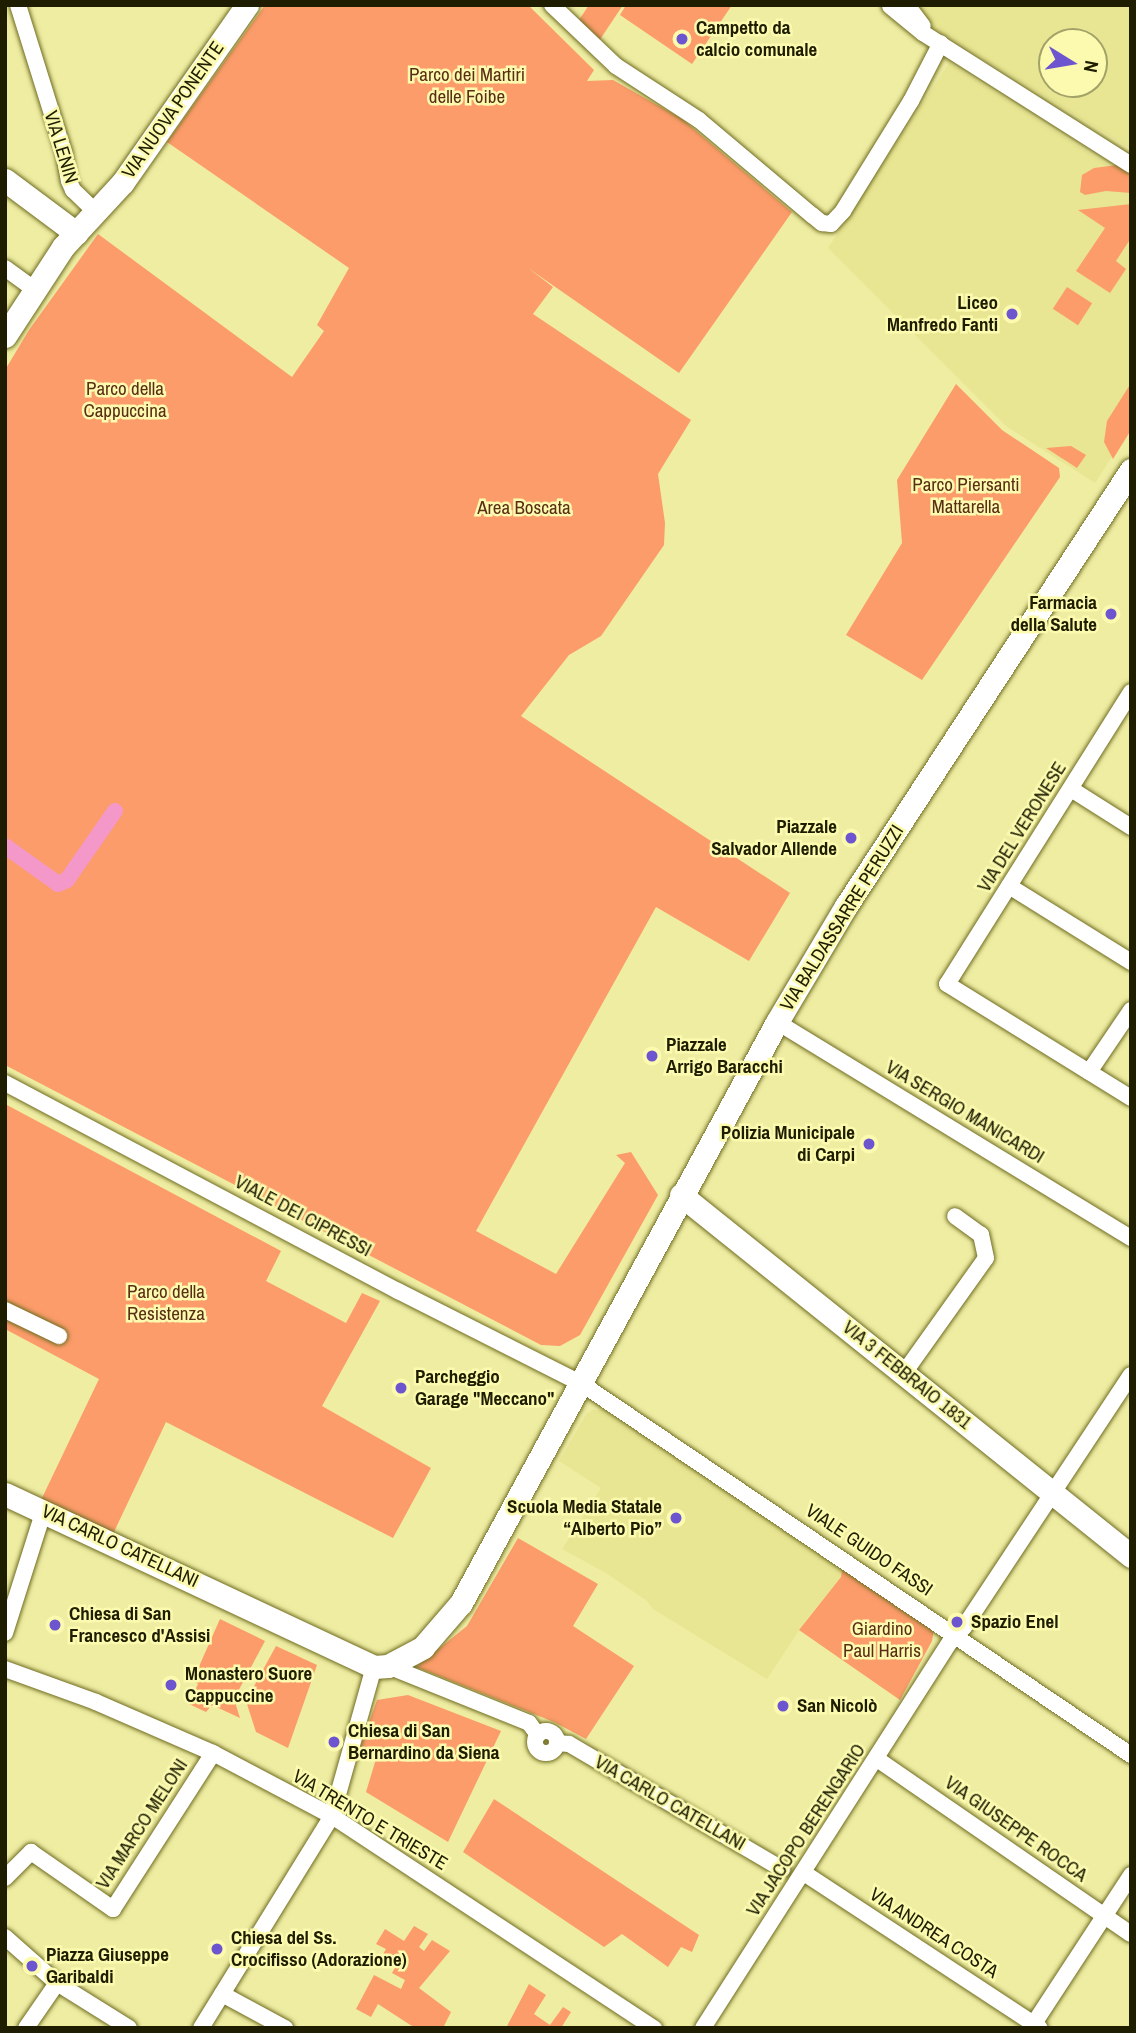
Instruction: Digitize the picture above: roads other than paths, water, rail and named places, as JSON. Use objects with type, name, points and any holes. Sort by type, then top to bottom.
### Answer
[{"type":"street","name":"VIA LENIN","points":[[18,5],[64,153],[69,180],[73,190],[97,213]]},
{"type":"street","name":"VIA NUOVA PONENTE","points":[[97,213],[123,182],[247,5]]},
{"type":"street","points":[[552,5],[616,66],[699,120],[822,223],[831,224],[843,212],[911,101],[937,41]]},
{"type":"street","points":[[889,6],[899,5]]},
{"type":"street","points":[[907,5],[937,41]]},
{"type":"street","points":[[889,6],[937,41],[1131,165]]},
{"type":"street","points":[[5,180],[76,233]]},
{"type":"street","points":[[5,336],[76,233],[97,213]]},
{"type":"street","points":[[5,268],[35,290]]},
{"type":"street","name":"VIA BALDASSARRE PERUZZI","points":[[582,1384],[681,1195],[777,1022],[846,906],[1131,470]]},
{"type":"street","name":"VIA DEL VERONESE","points":[[1090,1072],[947,984],[1131,692]]},
{"type":"street","points":[[1071,789],[1131,827]]},
{"type":"street","points":[[1009,886],[1131,962]]},
{"type":"street","points":[[1131,1010],[1090,1072],[1131,1098]]},
{"type":"street","name":"VIA SERGIO MANICARDI","points":[[777,1022],[1131,1238]]},
{"type":"street","name":"VIALE DEI CIPRESSI","points":[[5,1083],[398,1291],[582,1384]]},
{"type":"street","name":"VIA 3 FEBBRAIO 1831","points":[[681,1195],[1131,1556]]},
{"type":"street","points":[[904,1373],[985,1258],[981,1235],[955,1216]]},
{"type":"street","points":[[5,1310],[59,1336]]},
{"type":"street","name":"VIA JACOPO BERENGARIO","points":[[703,2028],[795,1874],[877,1759],[1131,1376]]},
{"type":"street","points":[[201,2028],[332,1816],[381,1667],[423,1647],[461,1603],[582,1384]]},
{"type":"street","name":"VIALE GUIDO FASSI","points":[[582,1384],[1131,1755]]},
{"type":"street","name":"VIA CARLO CATELLANI","points":[[5,1494],[381,1667],[528,1723],[538,1735],[551,1732],[557,1743],[569,1744],[795,1874]]},
{"type":"street","points":[[5,1633],[44,1510]]},
{"type":"street","name":"VIA TRENTO E TRIESTE","points":[[5,1669],[96,1702],[213,1753],[332,1816],[654,2028]]},
{"type":"street","name":"VIA MARCO MELONI","points":[[5,1878],[31,1852],[113,1909],[213,1753]]},
{"type":"street","name":"VIA GIUSEPPE ROCCA","points":[[877,1759],[1131,1934]]},
{"type":"street","name":"VIA ANDREA COSTA","points":[[795,1874],[1035,2026]]},
{"type":"street","points":[[1035,2026],[1131,1875]]},
{"type":"street","points":[[5,1937],[57,1983],[130,2028]]},
{"type":"street","points":[[26,2028],[57,1983]]},
{"type":"street","points":[[222,1994],[285,2028]]},
{"type":"waterway","points":[[5,846],[58,884],[67,880],[115,811]]},
{"type":"place","name":"Campetto da calcio comunale","points":[[682,39]]},
{"type":"place","name":"Liceo Manfredo Fanti","points":[[1012,314]]},
{"type":"place","name":"Farmacia della Salute","points":[[1111,614]]},
{"type":"place","name":"Piazzale Salvador Allende","points":[[851,838]]},
{"type":"place","name":"Piazzale Arrigo Baracchi","points":[[652,1056]]},
{"type":"place","name":"Polizia Municipale di Carpi","points":[[869,1144]]},
{"type":"place","name":"Parcheggio Garage \"Meccano\"","points":[[401,1388]]},
{"type":"place","name":"Scuola Media Statale “Alberto Pio”","points":[[676,1518]]},
{"type":"place","name":"Spazio Enel","points":[[957,1622]]},
{"type":"place","name":"Chiesa di San Francesco d'Assisi","points":[[55,1625]]},
{"type":"place","name":"Monastero Suore Cappuccine","points":[[171,1685]]},
{"type":"place","name":"San Nicolò","points":[[783,1706]]},
{"type":"place","name":"Chiesa di San Bernardino da Siena","points":[[334,1742]]},
{"type":"place","name":"Chiesa del Ss. Crocifisso (Adorazione)","points":[[217,1949]]},
{"type":"place","name":"Piazza Giuseppe Garibaldi","points":[[32,1966]]},
{"type":"park label","name":"Parco dei Martiri delle Foibe","points":[[467,86]]},
{"type":"park label","name":"Parco della Cappuccina","points":[[125,400]]},
{"type":"park label","name":"Parco Piersanti Mattarella","points":[[966,496]]},
{"type":"park label","name":"Area Boscata","points":[[524,508]]},
{"type":"park label","name":"Parco della Resistenza","points":[[166,1303]]},
{"type":"park label","name":"Giardino Paul Harris","points":[[882,1640]]}]
